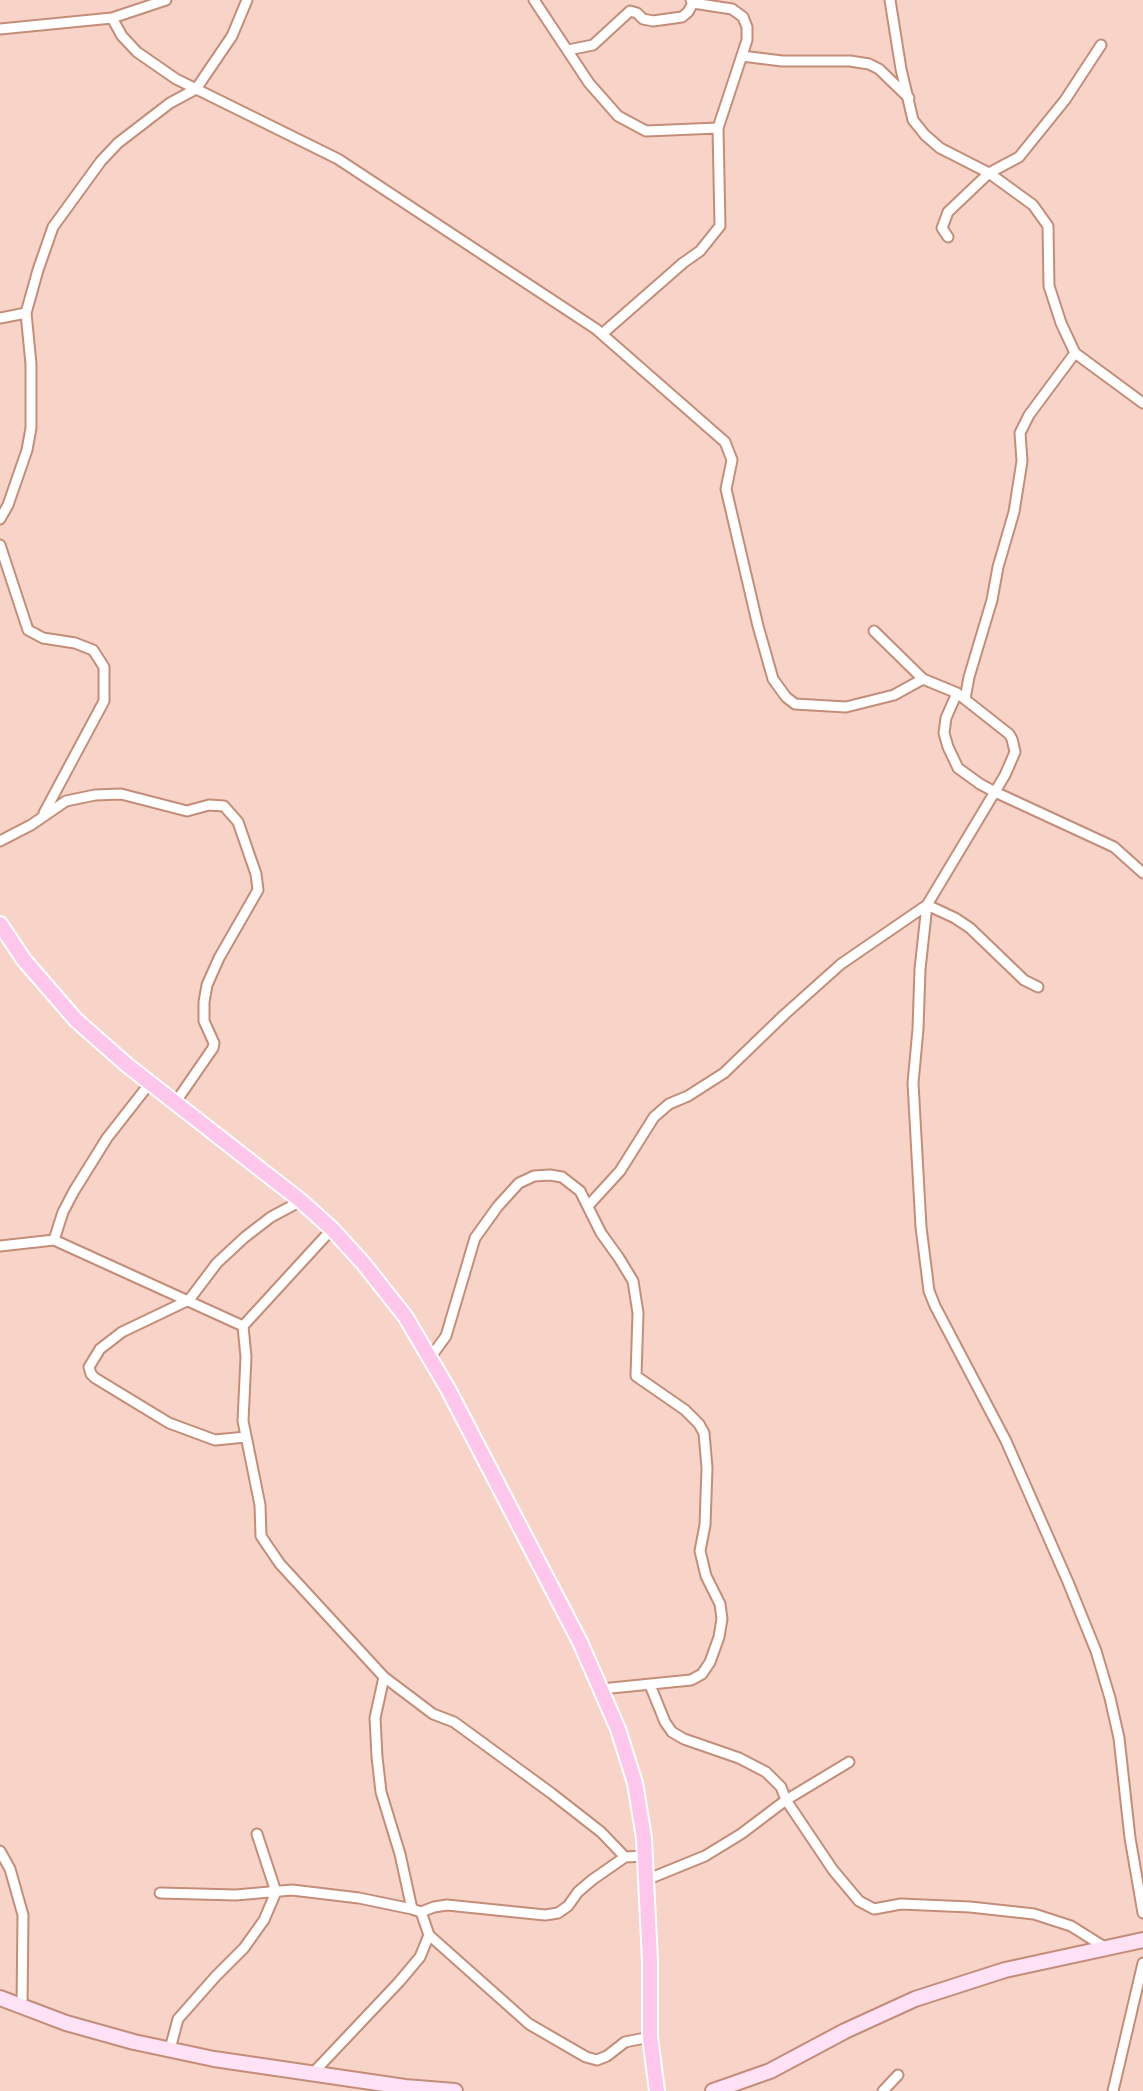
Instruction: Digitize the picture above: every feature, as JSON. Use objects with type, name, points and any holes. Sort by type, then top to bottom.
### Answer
[{"type":"main road","points":[[1,927],[24,960],[76,1020],[332,1229],[405,1316],[430,1358],[580,1642],[618,1729],[635,1783],[644,1838],[650,2037],[657,2091]]},
{"type":"street","points":[[0,29],[112,18],[166,0]]},
{"type":"street","points":[[0,519],[27,450],[31,428],[31,364],[26,313],[53,227],[101,161],[118,143],[173,101],[196,89],[232,36],[247,0]]},
{"type":"street","points":[[534,0],[589,83],[618,116],[646,131],[718,128]]},
{"type":"street","points":[[890,0],[913,120],[940,148],[989,173],[1033,205],[1048,226],[1049,286],[1075,353],[1143,403]]},
{"type":"street","points":[[568,50],[593,45],[630,11],[653,21],[682,17],[688,12],[692,1],[732,9],[743,17],[747,27],[747,40],[718,128],[720,226],[700,251],[602,334]]},
{"type":"street","points":[[112,18],[122,36],[137,52],[176,79],[338,159],[596,329],[725,442],[732,460],[726,489],[758,626],[773,679],[786,697],[795,704],[846,707],[894,695],[923,679]]},
{"type":"street","points":[[948,237],[942,228],[948,212],[989,173],[1019,157],[1065,100],[1101,45]]},
{"type":"street","points":[[742,56],[782,61],[869,64],[879,69],[910,99]]},
{"type":"street","points":[[173,101],[176,79]]},
{"type":"street","points":[[0,318],[26,313]]},
{"type":"street","points":[[1075,353],[1029,415],[1020,433],[1022,461],[1014,512],[992,600],[969,677],[946,718],[944,733],[958,768],[980,784],[1114,847],[1143,873]]},
{"type":"street","points":[[0,545],[28,630],[43,638],[75,643],[93,650],[104,667],[104,701],[43,816]]},
{"type":"street","points":[[588,1206],[620,1171],[654,1117],[669,1104],[724,1073],[841,964],[927,905],[1013,757],[1015,752],[1009,734],[961,696],[923,679],[874,631]]},
{"type":"street","points":[[0,841],[66,801],[95,795],[121,794],[187,811],[209,805],[224,806],[238,822],[256,874],[258,890],[207,985],[204,1021],[214,1043],[213,1048],[175,1103]]},
{"type":"street","points":[[927,905],[970,928],[1024,980],[1038,987]]},
{"type":"street","points":[[927,905],[913,1083],[921,1227],[929,1291],[1006,1441],[1096,1651],[1119,1738],[1130,1838],[1143,1913]]},
{"type":"street","points":[[54,1240],[74,1191],[107,1138],[150,1083]]},
{"type":"street","points":[[430,1358],[446,1336],[475,1238],[506,1196],[519,1183],[534,1176],[562,1177],[580,1191],[601,1233],[633,1281],[638,1313],[636,1376],[685,1410],[704,1433],[705,1525],[700,1551],[706,1576],[720,1604],[722,1619],[710,1662],[702,1674],[691,1680],[601,1689]]},
{"type":"street","points":[[246,1437],[215,1440],[169,1423],[91,1374],[89,1367],[100,1349],[122,1332],[189,1300],[217,1263],[245,1237],[271,1217],[301,1201]]},
{"type":"street","points":[[332,1229],[243,1326],[246,1357],[243,1421],[260,1505],[261,1536],[280,1564],[384,1677],[433,1714],[454,1722],[551,1793],[601,1832],[625,1857]]},
{"type":"street","points":[[0,1246],[54,1240],[243,1326]]},
{"type":"street","points":[[384,1677],[375,1718],[381,1792],[416,1911],[429,1935],[529,2024],[586,2057],[597,2060],[625,2042],[650,2037]]},
{"type":"street","points":[[650,1685],[672,1732],[739,1758],[766,1772],[781,1787],[786,1800],[833,1870],[859,1901],[874,1909],[901,1904],[1034,1914],[1071,1926],[1108,1948]]},
{"type":"street","points":[[646,1880],[705,1856],[786,1800],[849,1762]]},
{"type":"street","points":[[170,2049],[178,2019],[244,1948],[264,1920],[276,1892],[257,1834]]},
{"type":"street","points":[[0,1851],[10,1869],[23,1915],[22,2007]]},
{"type":"street","points":[[160,1893],[236,1895],[292,1890],[359,1898],[416,1911],[447,1905],[545,1915],[558,1913],[568,1906],[578,1892],[625,1857],[645,1856]]},
{"type":"street","points":[[312,2074],[399,1982],[420,1957],[429,1935]]},
{"type":"street","points":[[713,2091],[770,2071],[845,2031],[915,1999],[1005,1970],[1143,1940]]},
{"type":"street","points":[[1113,2091],[1143,1963]]},
{"type":"street","points":[[0,1998],[66,2023],[214,2059],[405,2087],[455,2091]]},
{"type":"street","points":[[883,2091],[898,2075]]}]
